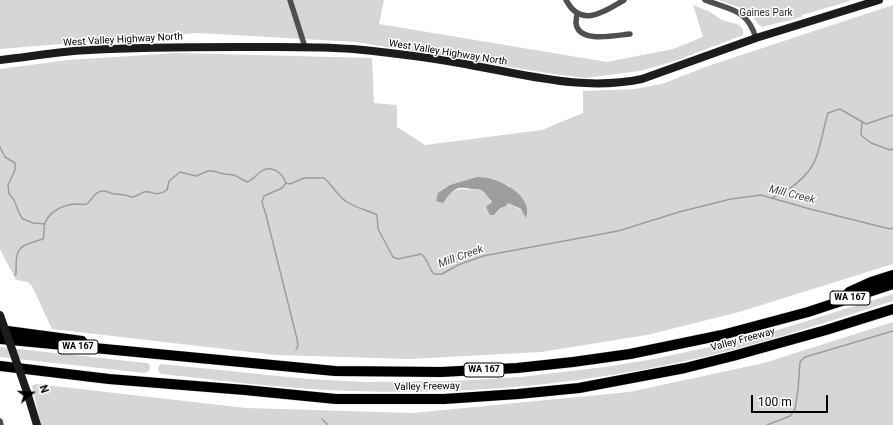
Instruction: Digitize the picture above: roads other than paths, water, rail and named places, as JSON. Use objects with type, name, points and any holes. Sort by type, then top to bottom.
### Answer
[{"type":"highway","points":[[808,312],[871,282],[893,275]]},
{"type":"highway","name":"Valley Freeway","points":[[0,340],[335,371],[441,372],[509,368],[573,362],[630,354],[722,335],[808,312],[893,284]]},
{"type":"highway","name":"Valley Freeway","points":[[0,366],[99,378],[238,389],[336,399],[444,399],[579,388],[685,368],[826,330],[893,309]]},
{"type":"highway","points":[[0,330],[90,342],[155,354]]},
{"type":"highway","points":[[0,373],[77,379],[99,378]]},
{"type":"main road","name":"West Valley Highway North","points":[[0,60],[89,50],[193,47],[305,47],[353,49],[399,54],[552,80],[601,84],[624,83],[642,79],[756,38],[879,0]]},
{"type":"main road","points":[[0,315],[37,425]]},
{"type":"street","points":[[290,0],[305,47]]},
{"type":"street","points":[[567,1],[572,9],[577,13],[593,16],[607,11],[624,0]]},
{"type":"street","points":[[705,0],[738,12],[744,16],[752,25],[756,38]]},
{"type":"street","points":[[577,13],[577,26],[579,30],[586,35],[602,36],[630,34]]},
{"type":"street","points":[[0,421],[1,425]]},
{"type":"waterway","points":[[772,198],[794,186],[811,168],[818,152],[828,113],[840,109],[866,124],[893,115]]},
{"type":"waterway","points":[[862,121],[861,135],[871,143],[890,150],[893,149]]},
{"type":"waterway","points":[[0,147],[5,157],[15,163],[15,170],[8,185],[9,194],[14,200],[20,215],[23,219],[33,223],[45,224]]},
{"type":"waterway","name":"Mill Creek","points":[[15,275],[17,258],[20,249],[23,246],[43,239],[45,223],[53,212],[74,204],[87,204],[96,193],[102,191],[131,197],[144,192],[157,194],[167,190],[169,181],[180,172],[196,176],[208,171],[213,171],[234,175],[247,182],[260,172],[272,169],[276,170],[286,183],[290,184],[304,178],[324,178],[347,202],[377,215],[378,229],[393,257],[398,259],[421,254],[426,259],[434,274],[442,274],[458,265],[483,256],[618,231],[679,212],[731,199],[761,195],[810,209],[890,229],[893,228]]},
{"type":"waterway","points":[[286,183],[282,188],[264,196],[262,202],[297,339],[298,346],[296,350]]},
{"type":"waterway","points":[[767,425],[790,416],[795,409],[800,362],[805,357],[893,331]]},
{"type":"waterway","points":[[322,419],[328,425]]},
{"type":"park label","name":"Gaines Park","points":[[766,13]]}]
